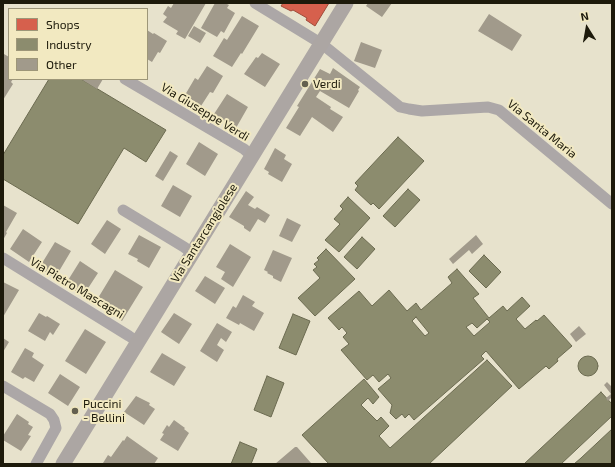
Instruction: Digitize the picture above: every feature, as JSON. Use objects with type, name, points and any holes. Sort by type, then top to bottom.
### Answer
[{"type":"main road","name":"Via Santarcangiolese","points":[[63,464],[346,3]]},
{"type":"street","name":"Via Santa Maria","points":[[255,3],[322,44],[400,107],[422,111],[488,107],[499,110],[612,204]]},
{"type":"street","name":"Via Giuseppe Verdi","points":[[126,80],[252,156]]},
{"type":"street","points":[[123,210],[192,253]]},
{"type":"street","name":"Via Pietro Mascagni","points":[[3,258],[138,342]]},
{"type":"street","points":[[3,386],[50,414],[54,420],[56,428],[36,464]]},
{"type":"building: Shops","points":[[283,3],[329,3],[315,26],[306,20],[307,18],[293,10],[291,11],[281,6]]},
{"type":"building: Industry","points":[[48,80],[83,80],[166,130],[146,162],[124,148],[78,224],[3,179],[3,155]]},
{"type":"building: Industry","points":[[398,137],[424,161],[379,209],[373,203],[371,205],[355,190],[358,186],[355,183]]},
{"type":"building: Industry","points":[[408,189],[420,200],[395,227],[383,216]]},
{"type":"building: Industry","points":[[348,197],[370,218],[339,252],[325,240],[340,224],[334,219],[343,209],[340,206]]},
{"type":"building: Industry","points":[[362,237],[375,249],[357,269],[344,257]]},
{"type":"building: Industry","points":[[326,249],[355,279],[315,316],[298,298],[320,278],[313,270],[317,267],[314,264],[319,260],[317,258]]},
{"type":"building: Industry","points":[[484,255],[501,272],[486,288],[469,271]]},
{"type":"building: Industry","points":[[457,269],[479,294],[473,298],[489,318],[503,306],[507,311],[522,297],[530,306],[516,319],[525,329],[544,315],[572,346],[557,359],[558,361],[549,369],[546,366],[519,389],[486,351],[481,356],[484,359],[414,420],[409,414],[405,418],[402,414],[396,419],[390,413],[392,405],[378,389],[391,378],[388,374],[379,382],[373,375],[367,380],[341,350],[349,344],[343,337],[347,333],[342,327],[339,330],[328,318],[359,291],[372,306],[389,290],[407,311],[416,303],[421,310],[452,283],[448,277]],"holes":[[[416,317],[429,333],[425,336],[412,321]],[[487,319],[490,322],[474,336],[466,327],[472,323],[477,328]]]},
{"type":"building: Industry","points":[[293,314],[310,321],[296,355],[279,348]]},
{"type":"building: Industry","points":[[588,356],[595,359],[598,366],[595,373],[588,376],[581,373],[578,366],[581,359]]},
{"type":"building: Industry","points":[[487,360],[512,386],[429,464],[329,464],[302,435],[364,379],[379,397],[373,404],[368,398],[361,405],[377,421],[381,417],[389,426],[379,436],[390,448]]},
{"type":"building: Industry","points":[[267,376],[284,383],[271,417],[254,410]]},
{"type":"building: Industry","points":[[601,392],[612,404],[612,416],[561,464],[524,464]]},
{"type":"building: Industry","points":[[612,429],[612,464],[574,464],[581,458]]},
{"type":"building: Industry","points":[[240,442],[257,449],[251,464],[231,464]]},
{"type":"building: Other","points":[[174,3],[206,3],[185,39],[176,34],[178,31],[163,22],[167,17],[163,14],[168,6],[171,8]]},
{"type":"building: Other","points":[[215,3],[225,3],[229,5],[227,8],[235,13],[224,33],[221,31],[217,37],[201,28]]},
{"type":"building: Other","points":[[368,3],[392,3],[382,17],[366,6]]},
{"type":"building: Other","points":[[489,14],[522,35],[512,51],[478,31]]},
{"type":"building: Other","points":[[242,16],[259,26],[242,54],[241,53],[232,67],[213,56],[224,38],[227,40]]},
{"type":"building: Other","points":[[194,26],[206,33],[200,43],[188,36]]},
{"type":"building: Other","points":[[148,31],[167,41],[160,53],[158,52],[152,62],[148,60]]},
{"type":"building: Other","points":[[361,42],[382,50],[375,68],[354,61]]},
{"type":"building: Other","points":[[262,53],[280,64],[265,87],[244,74],[256,57],[258,58]]},
{"type":"building: Other","points":[[4,54],[8,56],[8,80],[12,80],[11,82],[13,84],[3,100]]},
{"type":"building: Other","points":[[207,66],[223,76],[213,93],[210,92],[201,106],[185,95],[195,78],[198,80]]},
{"type":"building: Other","points":[[333,68],[360,87],[349,108],[320,91],[316,97],[331,107],[330,109],[343,117],[333,132],[312,117],[300,136],[286,128],[299,107],[297,106],[320,69],[330,74]]},
{"type":"building: Other","points":[[83,80],[102,80],[97,89]]},
{"type":"building: Other","points":[[227,94],[248,107],[236,128],[214,114]]},
{"type":"building: Other","points":[[199,142],[218,154],[205,176],[186,164]]},
{"type":"building: Other","points":[[275,148],[286,155],[284,159],[292,164],[282,182],[268,174],[269,172],[264,169]]},
{"type":"building: Other","points":[[170,151],[178,156],[163,181],[155,176]]},
{"type":"building: Other","points":[[173,185],[192,196],[180,217],[161,206]]},
{"type":"building: Other","points":[[246,191],[254,197],[248,205],[255,209],[257,207],[270,215],[265,223],[258,219],[250,232],[244,228],[244,226],[229,217]]},
{"type":"building: Other","points":[[3,205],[17,213],[3,240]]},
{"type":"building: Other","points":[[287,218],[301,225],[292,242],[279,236]]},
{"type":"building: Other","points":[[107,220],[121,229],[105,254],[91,244]]},
{"type":"building: Other","points":[[23,229],[42,242],[29,262],[10,249]]},
{"type":"building: Other","points":[[139,235],[161,247],[149,268],[137,261],[138,259],[128,254]]},
{"type":"building: Other","points":[[476,235],[483,244],[472,254],[469,250],[453,264],[449,259]]},
{"type":"building: Other","points":[[55,242],[71,251],[55,278],[39,268]]},
{"type":"building: Other","points":[[230,244],[251,257],[233,287],[221,279],[225,272],[216,267]]},
{"type":"building: Other","points":[[273,250],[292,258],[281,282],[273,278],[273,276],[264,270]]},
{"type":"building: Other","points":[[80,261],[98,273],[83,296],[65,285]]},
{"type":"building: Other","points":[[115,270],[143,287],[122,321],[95,303]]},
{"type":"building: Other","points":[[205,276],[225,288],[215,304],[195,291]]},
{"type":"building: Other","points":[[3,282],[19,290],[3,317]]},
{"type":"building: Other","points":[[243,295],[255,302],[252,306],[264,313],[254,331],[240,323],[239,325],[226,318],[233,306],[236,308]]},
{"type":"building: Other","points":[[39,313],[60,324],[53,335],[50,332],[45,341],[28,331]]},
{"type":"building: Other","points":[[174,313],[192,324],[179,344],[161,332]]},
{"type":"building: Other","points":[[217,323],[232,332],[226,342],[221,338],[217,345],[224,350],[217,362],[200,351]]},
{"type":"building: Other","points":[[579,326],[586,334],[576,342],[570,334]]},
{"type":"building: Other","points":[[85,329],[106,342],[86,374],[65,361]]},
{"type":"building: Other","points":[[3,338],[9,342],[3,352]]},
{"type":"building: Other","points":[[25,348],[34,353],[32,357],[44,365],[34,382],[25,377],[23,379],[11,372]]},
{"type":"building: Other","points":[[162,353],[186,367],[174,386],[150,372]]},
{"type":"building: Other","points":[[60,374],[80,387],[68,406],[48,393]]},
{"type":"building: Other","points":[[607,382],[612,387],[612,397],[608,401],[606,398],[611,394],[604,385]]},
{"type":"building: Other","points":[[136,396],[150,403],[149,405],[155,409],[144,425],[124,412]]},
{"type":"building: Other","points":[[17,414],[29,422],[28,424],[33,427],[28,435],[31,436],[21,451],[3,440],[3,436]]},
{"type":"building: Other","points":[[174,420],[189,433],[178,451],[160,440],[167,425],[169,427]]},
{"type":"building: Other","points":[[127,436],[158,458],[154,464],[103,463],[108,455],[111,457]]},
{"type":"building: Other","points":[[295,447],[297,447],[311,463],[310,464],[275,464]]},
{"type":"place","name":"Verdi","points":[[305,84]]},
{"type":"place","name":"Puccini - Bellini","points":[[75,411]]}]
